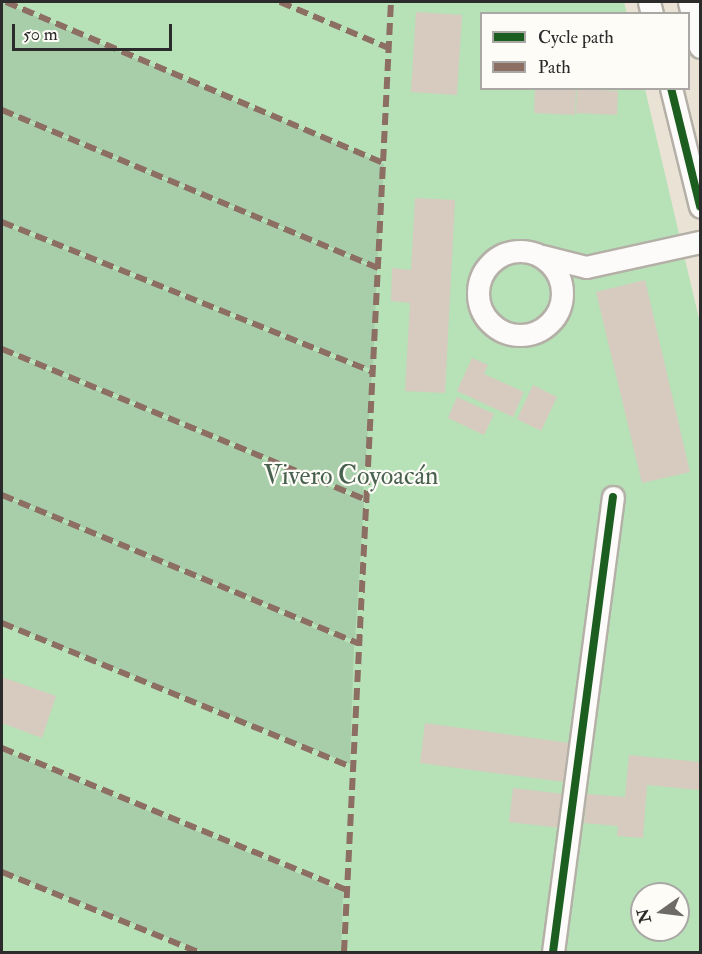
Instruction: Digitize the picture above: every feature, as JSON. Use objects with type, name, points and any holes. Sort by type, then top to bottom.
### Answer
[{"type":"street","points":[[689,2],[700,47]]},
{"type":"street","points":[[671,90],[700,206]]},
{"type":"street","points":[[542,256],[559,276],[562,289],[556,315],[537,332],[511,334],[488,321],[478,296],[478,283],[492,260],[516,250],[542,256],[585,267],[700,242]]},
{"type":"street","points":[[562,289],[585,267]]},
{"type":"street","points":[[553,952],[613,497]]},
{"type":"green space","name":"Vivero Coyoacán","points":[[2,2],[624,2],[627,12],[480,12],[480,90],[645,90],[700,323],[700,952],[2,952]]},
{"type":"green space","points":[[2,2],[384,164],[377,267],[2,109]]},
{"type":"green space","points":[[2,111],[377,269],[373,370],[2,220]]},
{"type":"green space","points":[[2,224],[372,374],[363,497],[2,347]]},
{"type":"green space","points":[[2,351],[364,501],[355,641],[2,494]]},
{"type":"green space","points":[[2,496],[354,645],[350,764],[2,622]]},
{"type":"green space","points":[[2,750],[343,892],[341,952],[204,952],[2,871]]},
{"type":"building","points":[[416,12],[462,15],[457,95],[411,92]]},
{"type":"building","points":[[535,90],[576,90],[575,115],[534,113]]},
{"type":"building","points":[[577,90],[618,91],[617,115],[576,113]]},
{"type":"building","points":[[415,198],[455,200],[445,393],[405,391],[410,303],[391,301],[392,268],[411,270]]},
{"type":"building","points":[[645,280],[690,472],[642,483],[596,292]]},
{"type":"building","points":[[472,358],[488,365],[484,374],[524,392],[513,417],[457,391]]},
{"type":"building","points":[[533,385],[557,397],[541,431],[517,419]]},
{"type":"building","points":[[457,397],[494,414],[484,435],[448,418]]},
{"type":"building","points":[[2,677],[56,696],[42,738],[2,723]]},
{"type":"building","points":[[425,723],[569,743],[564,782],[420,763]]},
{"type":"building","points":[[629,755],[700,762],[700,790],[647,785],[643,838],[617,836],[618,826],[584,823],[587,794],[625,797]]},
{"type":"building","points":[[513,788],[564,794],[561,828],[509,822]]},
{"type":"marked path","points":[[6,2],[385,164]]},
{"type":"marked path","points":[[280,2],[389,48]]},
{"type":"marked path","points":[[344,952],[391,2]]},
{"type":"marked path","points":[[2,110],[378,268]]},
{"type":"marked path","points":[[2,222],[374,372]]},
{"type":"marked path","points":[[2,349],[366,500]]},
{"type":"marked path","points":[[2,495],[357,643]]},
{"type":"marked path","points":[[2,623],[351,767]]},
{"type":"marked path","points":[[2,748],[346,890]]},
{"type":"marked path","points":[[2,872],[198,952]]},
{"type":"cycle path","points":[[671,90],[700,206]]},
{"type":"cycle path","points":[[553,952],[613,497]]}]
